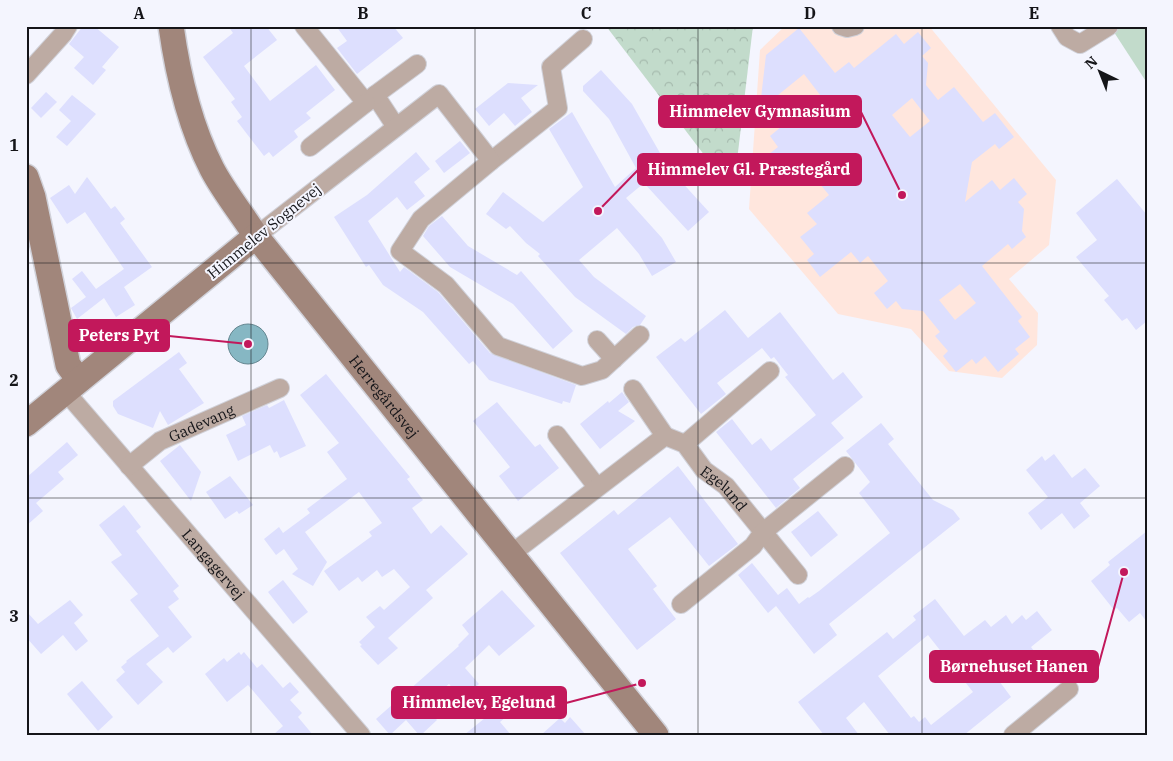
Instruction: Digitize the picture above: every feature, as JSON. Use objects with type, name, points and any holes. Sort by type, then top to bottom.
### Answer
[{"type":"street","points":[[26,75],[68,26]]},
{"type":"street","name":"Herregårdsvej","points":[[171,26],[176,67],[191,121],[212,170],[256,236],[656,735]]},
{"type":"street","points":[[304,26],[396,127]]},
{"type":"street","points":[[841,26],[855,26]]},
{"type":"street","points":[[1060,26],[1067,37],[1080,44],[1109,26]]},
{"type":"street","points":[[583,39],[551,66],[558,108],[421,219],[400,251],[446,286],[498,346],[582,376],[602,370],[640,335]]},
{"type":"street","points":[[310,147],[417,64]]},
{"type":"street","name":"Himmelev Sognevej","points":[[26,424],[256,236],[439,94],[491,161]]},
{"type":"street","points":[[26,177],[33,197],[72,386]]},
{"type":"street","points":[[597,340],[614,359]]},
{"type":"street","points":[[633,388],[665,436],[685,444],[770,371]]},
{"type":"street","name":"Langagervej","points":[[72,386],[128,466],[361,735]]},
{"type":"street","name":"Gadevang","points":[[128,466],[160,441],[280,388]]},
{"type":"street","points":[[557,435],[597,487]]},
{"type":"street","points":[[511,554],[665,436]]},
{"type":"street","name":"Egelund","points":[[685,444],[704,470],[726,486],[798,576]]},
{"type":"street","points":[[681,604],[753,546],[763,532],[845,466]]},
{"type":"street","points":[[1013,735],[1069,689]]},
{"type":"shaded area","points":[[785,26],[929,26],[1056,180],[1049,245],[1009,279],[1038,313],[1037,345],[1002,378],[949,371],[911,329],[838,314],[749,209],[760,50]]},
{"type":"green space","points":[[606,26],[753,26],[736,169],[724,181]]},
{"type":"green space","points":[[1110,26],[1147,26],[1147,83]]},
{"type":"water","points":[[252,324],[259,327],[265,333],[268,344],[267,352],[259,361],[252,364],[244,364],[237,361],[229,352],[228,340],[231,333],[240,325]]},
{"type":"building","points":[[83,26],[94,26],[119,47],[102,67],[106,70],[93,85],[74,68],[84,57],[69,44]]},
{"type":"building","points":[[228,26],[266,26],[277,40],[244,66],[270,101],[316,65],[335,90],[306,113],[311,118],[294,131],[298,137],[273,157],[269,152],[264,156],[237,121],[242,117],[231,102],[235,99],[203,57],[233,33]]},
{"type":"building","points":[[336,26],[393,26],[403,38],[357,74],[337,48],[347,41]]},
{"type":"building","points":[[799,28],[835,73],[849,62],[854,68],[896,34],[904,44],[918,32],[931,48],[922,56],[928,63],[926,85],[938,100],[954,87],[983,122],[995,113],[1014,137],[999,149],[995,144],[972,162],[965,202],[992,180],[1000,190],[1014,178],[1027,194],[1018,202],[1024,209],[1022,231],[1026,237],[1012,249],[1008,244],[982,266],[1022,317],[1018,321],[1030,337],[1015,349],[1019,354],[998,372],[985,356],[976,364],[972,359],[956,372],[943,356],[948,351],[935,336],[940,332],[923,311],[902,309],[896,301],[887,309],[874,293],[888,281],[868,256],[860,263],[851,252],[820,277],[807,260],[814,254],[800,237],[817,224],[807,213],[829,195],[810,172],[800,180],[789,179],[782,170],[777,174],[764,158],[778,147],[770,136],[798,113],[802,118],[824,100],[804,74],[767,104],[761,98],[766,55]],"holes":[[[912,98],[930,121],[910,137],[892,115]],[[960,284],[976,303],[955,320],[939,300]]]},
{"type":"building","points":[[601,70],[632,104],[668,167],[709,212],[688,231],[644,183],[626,198],[662,238],[676,262],[652,276],[639,254],[617,228],[579,260],[594,277],[646,316],[640,325],[633,327],[626,334],[575,297],[538,256],[540,254],[526,243],[510,226],[506,229],[486,214],[503,192],[543,222],[583,187],[549,129],[572,112],[615,187],[636,168],[609,119],[583,91],[583,86]]},
{"type":"building","points":[[508,83],[538,85],[521,98],[532,112],[515,126],[504,113],[489,126],[475,109]]},
{"type":"building","points":[[46,92],[57,102],[41,118],[31,108]]},
{"type":"building","points":[[72,95],[96,114],[67,146],[56,137],[71,121],[59,110]]},
{"type":"building","points":[[460,141],[470,153],[444,173],[435,161]]},
{"type":"building","points":[[416,152],[430,169],[414,182],[425,196],[407,210],[397,197],[368,221],[400,272],[404,267],[438,292],[490,353],[576,385],[570,403],[563,401],[562,404],[489,380],[473,361],[469,364],[423,312],[383,285],[369,265],[366,267],[334,217],[367,195]]},
{"type":"building","points":[[87,177],[111,209],[115,206],[125,219],[120,223],[152,267],[124,287],[135,305],[116,317],[104,298],[77,319],[71,308],[86,297],[72,279],[82,271],[96,289],[124,269],[85,212],[67,224],[50,198],[69,185],[75,194]]},
{"type":"building","points":[[1117,179],[1147,215],[1147,321],[1136,330],[1127,318],[1122,321],[1104,300],[1109,296],[1076,257],[1097,240],[1076,213]]},
{"type":"building","points":[[442,216],[468,246],[517,275],[521,271],[573,331],[553,349],[513,304],[450,267],[423,236],[429,226]]},
{"type":"building","points":[[725,310],[748,338],[780,312],[833,380],[843,372],[863,397],[831,423],[844,438],[793,479],[800,488],[776,508],[716,432],[732,419],[752,445],[761,438],[771,451],[816,415],[785,377],[788,375],[774,357],[771,359],[762,348],[717,383],[726,394],[701,414],[656,357],[681,338],[685,342]]},
{"type":"building","points":[[179,352],[187,363],[179,369],[204,403],[168,425],[160,411],[153,428],[118,414],[113,406],[113,401]]},
{"type":"building","points":[[326,374],[410,477],[407,479],[423,500],[412,508],[431,534],[441,525],[468,554],[426,590],[433,598],[388,638],[398,648],[378,665],[360,646],[362,645],[359,642],[375,627],[366,617],[380,606],[384,610],[410,587],[394,569],[382,577],[377,570],[362,582],[358,577],[339,591],[324,571],[372,536],[369,532],[382,523],[359,492],[305,532],[327,562],[313,586],[292,574],[298,569],[284,549],[276,555],[264,539],[279,527],[283,533],[310,513],[307,509],[347,479],[327,452],[339,443],[300,395]]},
{"type":"building","points":[[622,392],[629,402],[618,411],[635,421],[600,449],[580,424]]},
{"type":"building","points":[[284,400],[306,446],[280,458],[277,451],[274,453],[270,445],[238,461],[226,435],[246,425],[242,416],[267,405],[269,408]]},
{"type":"building","points":[[497,402],[535,447],[540,444],[559,468],[518,501],[499,476],[510,467],[473,421]]},
{"type":"building","points":[[881,423],[894,439],[888,444],[933,500],[953,510],[960,519],[829,624],[837,635],[814,654],[776,606],[768,613],[738,575],[752,563],[778,595],[787,588],[799,604],[819,591],[890,533],[859,493],[870,482],[846,451]]},
{"type":"building","points":[[67,442],[78,455],[58,472],[64,479],[36,503],[43,511],[26,526],[26,478]]},
{"type":"building","points":[[180,445],[201,472],[191,501],[160,461]]},
{"type":"building","points":[[1054,454],[1072,478],[1085,468],[1100,486],[1080,503],[1090,516],[1074,529],[1062,513],[1041,530],[1028,513],[1048,497],[1026,470],[1042,456],[1045,461]]},
{"type":"building","points":[[678,466],[738,544],[709,566],[670,517],[628,549],[657,586],[653,589],[676,619],[637,650],[560,553],[614,510],[618,515]]},
{"type":"building","points":[[230,476],[253,505],[239,514],[237,511],[225,519],[206,492]]},
{"type":"building","points":[[124,505],[141,527],[136,531],[179,586],[173,591],[179,599],[168,607],[192,637],[173,653],[168,647],[146,664],[163,682],[138,705],[116,680],[125,672],[121,667],[126,661],[159,636],[130,600],[138,594],[111,562],[122,555],[99,525]]},
{"type":"building","points":[[818,511],[838,535],[811,557],[791,532]]},
{"type":"building","points":[[1147,531],[1147,622],[1140,613],[1129,622],[1117,608],[1114,610],[1091,581],[1110,565],[1108,562]]},
{"type":"building","points":[[283,580],[308,612],[293,624],[268,592]]},
{"type":"building","points":[[502,590],[535,626],[499,656],[489,645],[465,668],[479,684],[462,699],[449,684],[423,705],[437,720],[421,735],[406,720],[390,735],[376,719],[459,646],[469,634],[462,625]]},
{"type":"building","points":[[935,599],[964,636],[985,620],[991,627],[1006,615],[1012,624],[1022,615],[1026,620],[1037,611],[1052,630],[1031,647],[1040,659],[1024,671],[1008,650],[988,666],[1011,697],[964,735],[890,735],[864,702],[846,718],[859,735],[824,735],[798,702],[887,632],[893,639],[916,620],[913,616]],"holes":[[[928,635],[973,692],[931,725],[925,717],[919,722],[914,716],[911,718],[878,676]]]},
{"type":"building","points":[[70,600],[83,615],[74,623],[88,641],[76,651],[63,635],[41,654],[26,637],[26,611],[38,624]]},
{"type":"building","points":[[239,652],[241,655],[244,652],[257,668],[262,664],[283,688],[290,682],[299,692],[290,700],[302,713],[298,717],[313,735],[273,735],[283,726],[248,685],[227,702],[205,674],[224,658],[227,662]]},
{"type":"building","points":[[82,681],[113,717],[98,731],[67,694]]},
{"type":"building","points":[[506,701],[514,710],[500,722],[511,735],[464,735]]},
{"type":"building","points":[[570,717],[586,735],[541,735],[560,718],[565,723]]},
{"type":"place","name":"Himmelev Gymnasium","points":[[902,195]]},
{"type":"place","name":"Himmelev Gl. Præstegård","points":[[598,211]]},
{"type":"place","name":"Peters Pyt","points":[[248,344]]},
{"type":"place","name":"Børnehuset Hanen","points":[[1124,572]]},
{"type":"place","name":"Himmelev, Egelund","points":[[642,683]]}]
